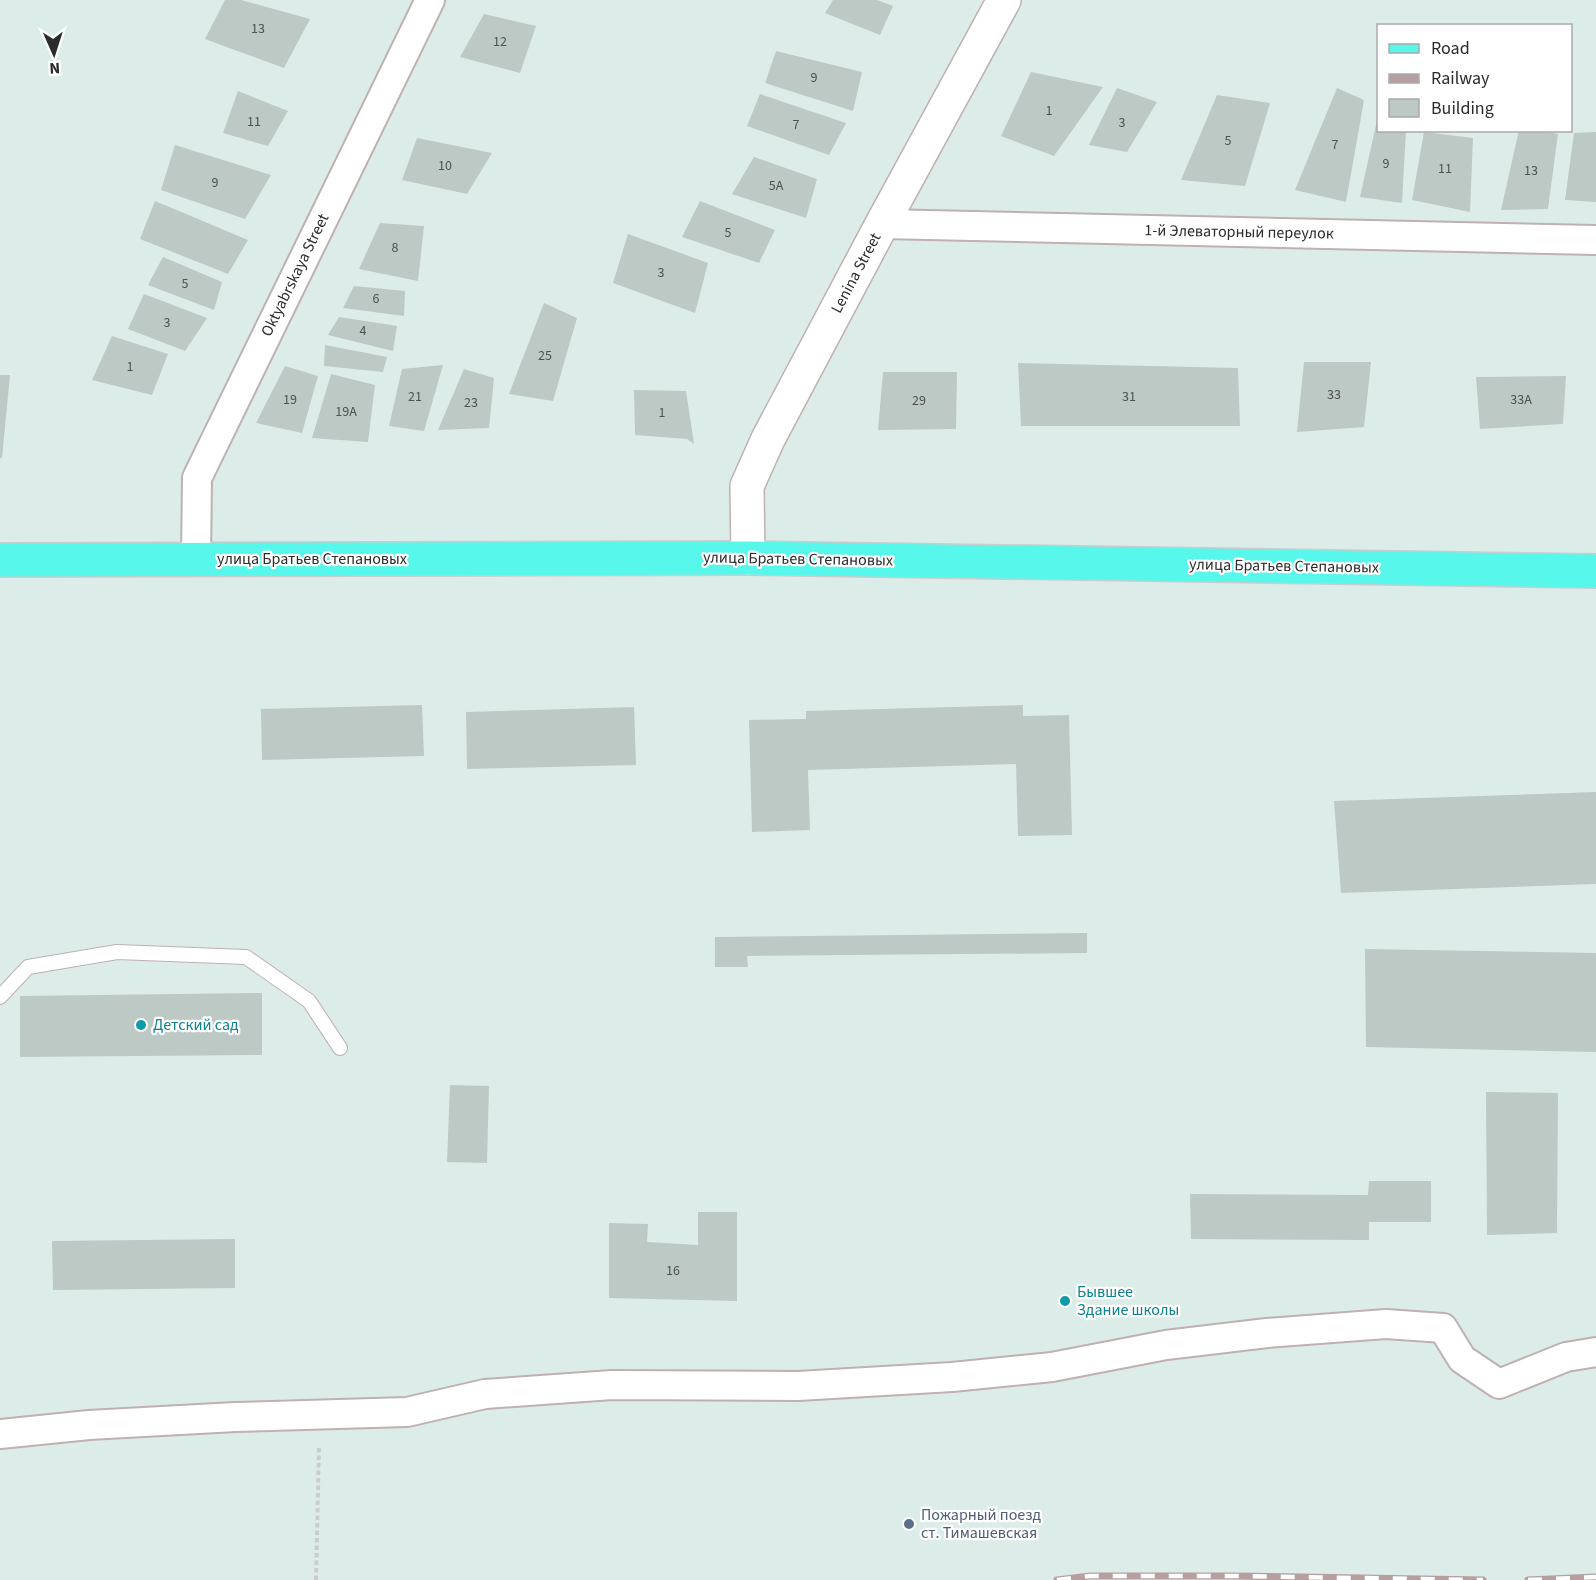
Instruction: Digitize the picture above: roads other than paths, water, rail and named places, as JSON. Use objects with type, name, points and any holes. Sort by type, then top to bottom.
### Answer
[{"type":"main road","name":"Lenina Street","points":[[748,558],[747,486],[768,439],[1004,0]]},
{"type":"main road","name":"улица Братьев Степановых","points":[[0,560],[748,558],[1596,571]]},
{"type":"street","name":"Oktyabrskaya Street","points":[[196,559],[196,478],[430,0]]},
{"type":"street","name":"1-й Элеваторный переулок","points":[[882,224],[1596,240]]},
{"type":"street","points":[[0,1434],[89,1425],[407,1412],[485,1394],[612,1385],[798,1386],[952,1377],[1052,1366],[1166,1345],[1267,1333],[1386,1323],[1443,1328],[1462,1359],[1499,1384],[1566,1357],[1596,1352]]},
{"type":"lane","points":[[0,997],[27,967],[117,952],[246,957],[309,1001],[340,1048]]},
{"type":"railway","points":[[1057,1580],[1090,1576],[1483,1580]]},
{"type":"railway","points":[[1528,1580],[1596,1577]]},
{"type":"place","name":"Детский сад","points":[[141,1025]]},
{"type":"place","name":"Бывшее Здание школы","points":[[1065,1301]]},
{"type":"place","name":"Пожарный поезд ст. Тимашевская","points":[[909,1524]]}]
